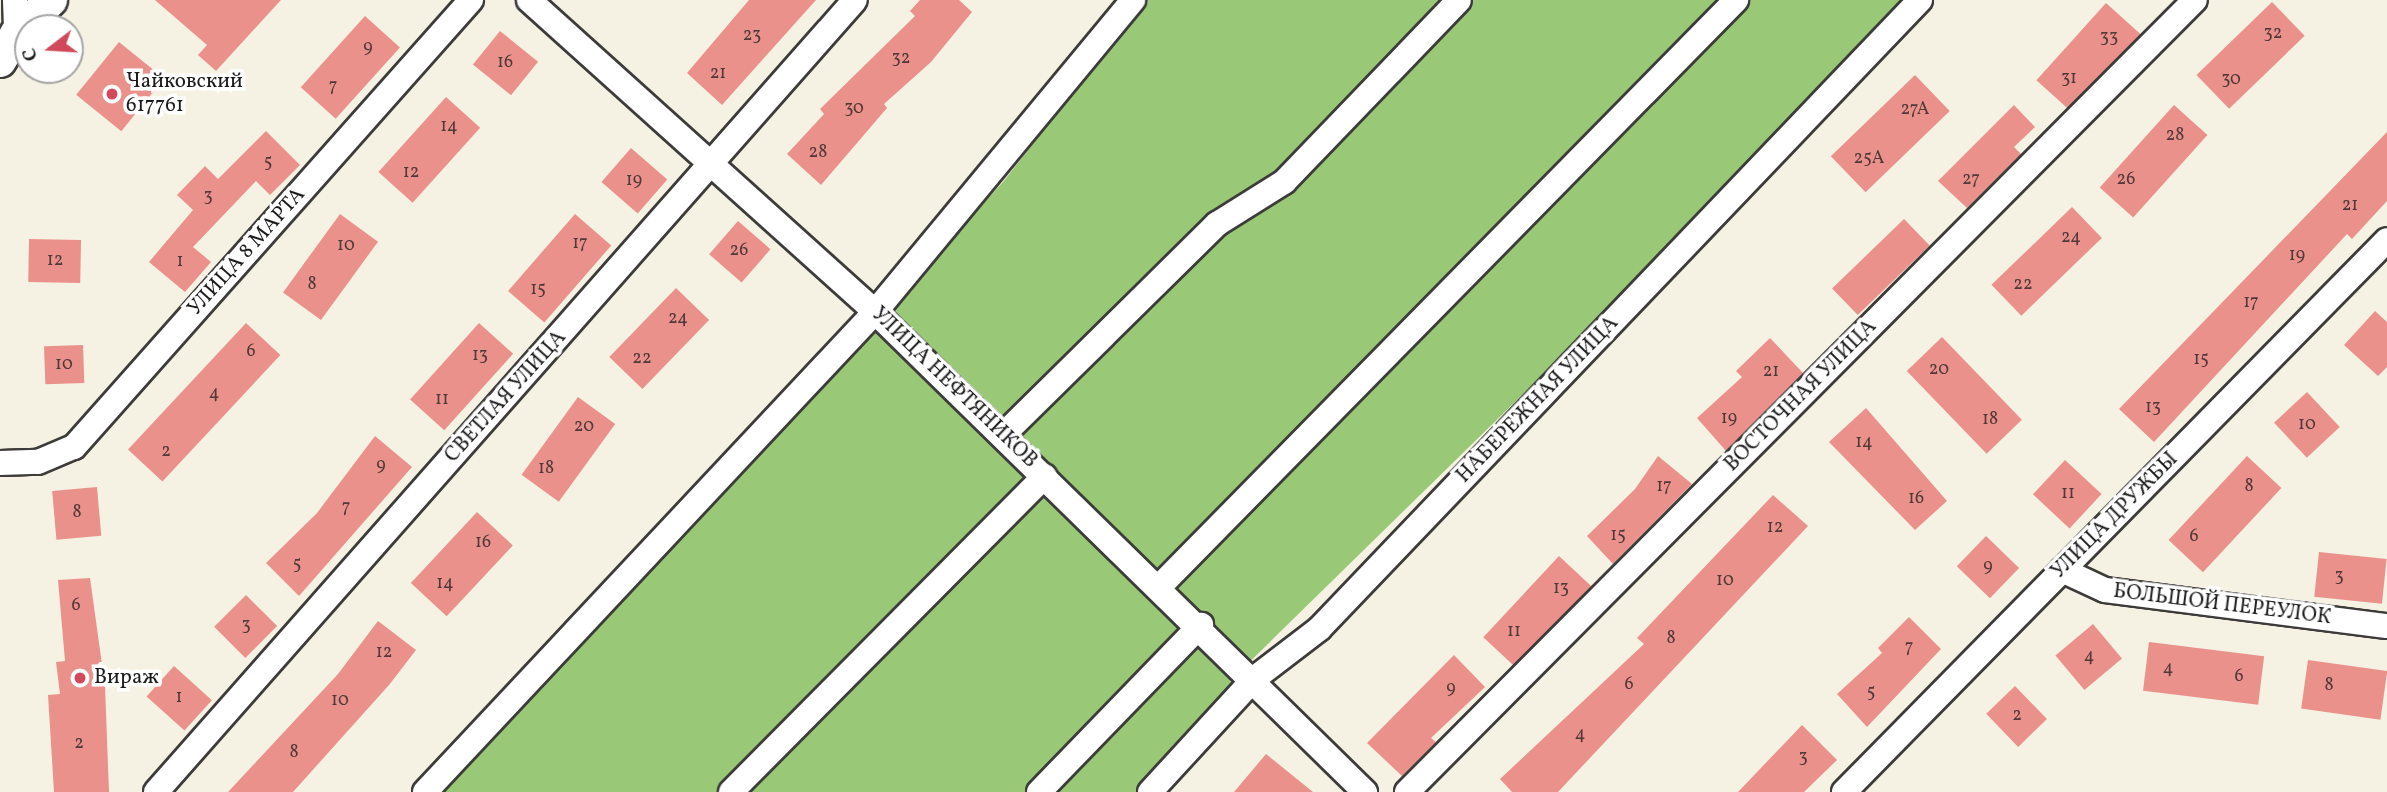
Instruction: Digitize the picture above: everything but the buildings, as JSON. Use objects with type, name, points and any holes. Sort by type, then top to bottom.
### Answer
[{"type":"main road","points":[[37,14],[51,0]]},
{"type":"main road","points":[[0,61],[14,37]]},
{"type":"street","name":"УЛИЦА 8 МАРТА","points":[[0,463],[38,463],[74,447],[471,0]]},
{"type":"street","name":"УЛИЦА НЕФТЯНИКОВ","points":[[529,0],[714,161],[875,312],[1255,678],[1365,792]]},
{"type":"street","name":"СВЕТЛАЯ УЛИЦА","points":[[156,792],[855,0]]},
{"type":"street","points":[[425,792],[875,312],[1133,0]]},
{"type":"street","points":[[1003,435],[1217,224],[1284,182],[1460,0]]},
{"type":"street","points":[[1160,586],[1736,0]]},
{"type":"street","name":"НАБЕРЕЖНАЯ УЛИЦА","points":[[1150,792],[1255,678],[1319,629],[1920,0]]},
{"type":"street","name":"ВОСТОЧНАЯ УЛИЦА","points":[[1407,792],[2194,0]]},
{"type":"street","name":"УЛИЦА ДРУЖБЫ","points":[[1843,792],[2062,569],[2383,252]]},
{"type":"street","points":[[732,792],[1045,476]]},
{"type":"street","name":"БОЛЬШОЙ ПЕРЕУЛОК","points":[[2062,569],[2105,590],[2387,625]]},
{"type":"street","points":[[1039,792],[1200,625]]},
{"type":"green space","points":[[1146,0],[1909,0],[1706,215],[1230,681],[1250,703],[1162,792],[438,792],[1003,182]]},
{"type":"place","name":"Чайковский 617761","points":[[112,94]]},
{"type":"place","name":"Вираж","points":[[80,678]]}]
